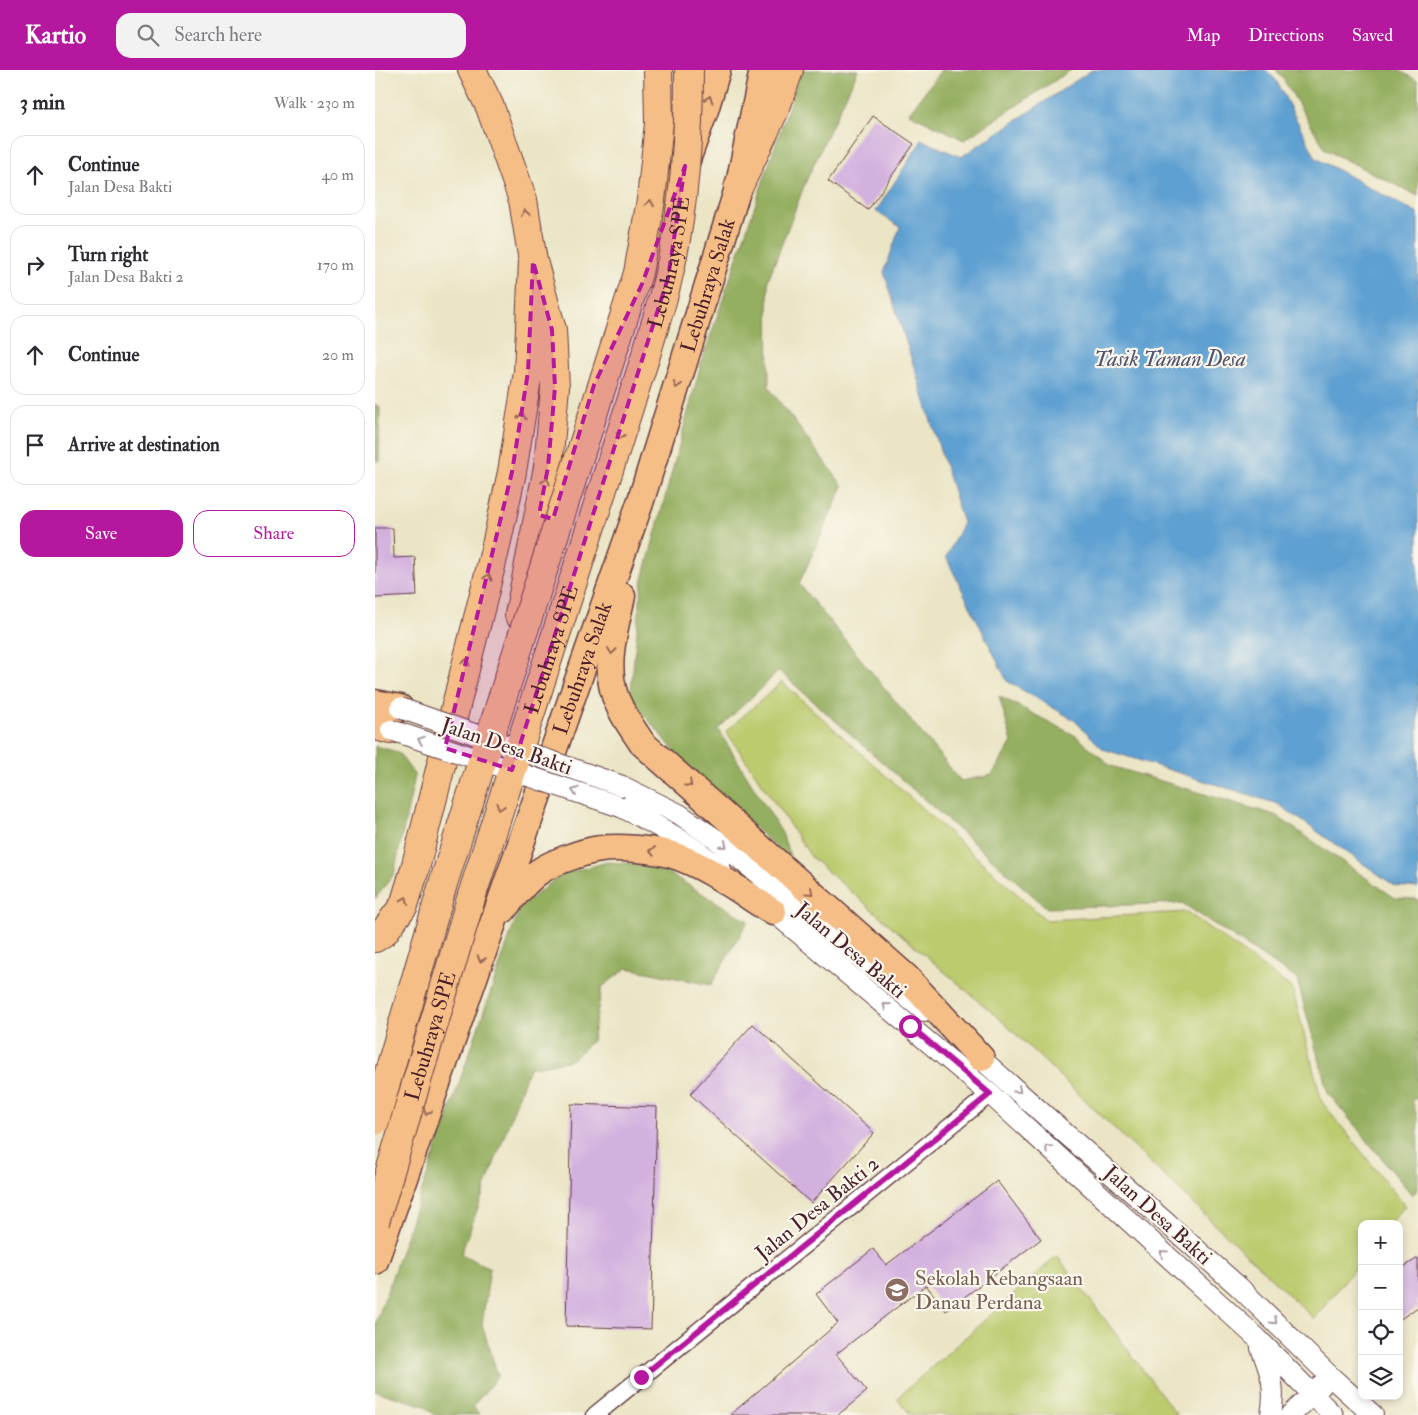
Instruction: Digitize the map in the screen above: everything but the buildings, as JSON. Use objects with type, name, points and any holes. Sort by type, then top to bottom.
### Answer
[{"type":"highway","points":[[472,70],[491,107],[523,200],[533,261],[552,330],[555,386],[549,467],[516,628],[498,699]]},
{"type":"highway","name":"Lebuhraya SPE","points":[[375,1121],[443,884],[638,273],[651,200],[659,123],[658,70]]},
{"type":"highway","name":"Lebuhraya SPE","points":[[375,1222],[472,896],[646,355],[668,278],[681,203],[689,124],[689,70]]},
{"type":"highway","points":[[375,1090],[595,385],[642,284],[705,110],[717,70]]},
{"type":"highway","name":"Lebuhraya Salak","points":[[375,1261],[641,500],[738,188],[763,70]]},
{"type":"highway","points":[[738,188],[776,107],[789,70]]},
{"type":"highway","points":[[375,938],[384,932],[404,905],[415,869],[495,550],[512,472],[528,372],[533,261]]},
{"type":"highway","points":[[641,500],[613,640],[610,664],[614,695],[623,715],[642,743],[906,977],[981,1058]]},
{"type":"highway","points":[[492,928],[519,890],[537,873],[557,862],[601,849],[650,850],[673,856],[701,868],[773,912]]},
{"type":"street","name":"Jalan Desa Bakti","points":[[385,717],[622,786],[679,814],[717,840],[981,1058],[1239,1287],[1331,1377],[1373,1415]]},
{"type":"street","name":"Jalan Desa Bakti","points":[[385,717],[621,807],[692,846],[990,1094],[1258,1339],[1333,1415]]},
{"type":"street","name":"Jalan Desa Bakti 2","points":[[595,1415],[990,1094]]},
{"type":"street","points":[[1258,1339],[1271,1375],[1273,1389],[1271,1415]]},
{"type":"street","points":[[1291,1415],[1331,1377]]},
{"type":"highlighted area","points":[[685,166],[668,278],[512,770],[445,748],[512,472],[528,372],[533,261],[552,330],[555,387],[548,467],[539,515],[553,519],[594,385],[642,284]]},
{"type":"green space","points":[[801,70],[858,70],[806,181],[768,280],[769,388],[843,486],[799,584],[961,781],[992,775],[1012,742],[999,696],[1076,736],[1111,766],[1275,815],[1395,898],[1418,899],[1418,1098],[1412,1100],[1418,1120],[1418,1190],[1412,1195],[1328,1093],[1297,979],[1182,903],[1047,908],[779,671],[718,729],[782,833],[792,862],[682,760],[630,698],[642,583],[701,364]]},
{"type":"green space","points":[[941,70],[1071,70],[964,140],[909,113]]},
{"type":"green space","points":[[1276,70],[1398,70],[1418,81],[1418,196],[1326,150]]},
{"type":"green space","points":[[375,404],[380,407],[379,462],[375,459]]},
{"type":"green space","points":[[782,682],[1046,920],[1187,912],[1292,988],[1322,1102],[1405,1206],[1393,1220],[1358,1220],[1358,1264],[1314,1319],[1003,1022],[812,858],[726,731]]},
{"type":"green space","points":[[375,746],[398,752],[415,776],[394,874],[375,899]]},
{"type":"green space","points":[[608,862],[655,865],[748,921],[711,985],[627,968],[602,987],[592,1041],[571,1060],[529,1068],[461,1254],[490,1268],[482,1325],[498,1376],[473,1406],[480,1415],[434,1415],[425,1406],[375,1391],[375,1326],[520,907],[562,874]]},
{"type":"green space","points":[[1057,1256],[1177,1415],[911,1415],[897,1398]]},
{"type":"water","name":"Tasik Taman Desa","points":[[1092,70],[1266,70],[1276,80],[1316,158],[1418,214],[1418,888],[1395,886],[1278,804],[1103,749],[1074,720],[1007,681],[946,557],[963,523],[884,272],[900,227],[876,211],[922,140],[961,157]]},
{"type":"place","name":"Sekolah Kebangsaan Danau Perdana","points":[[897,1290]]},
{"type":"route","points":[[641,1377],[990,1094],[910,1026]]}]
